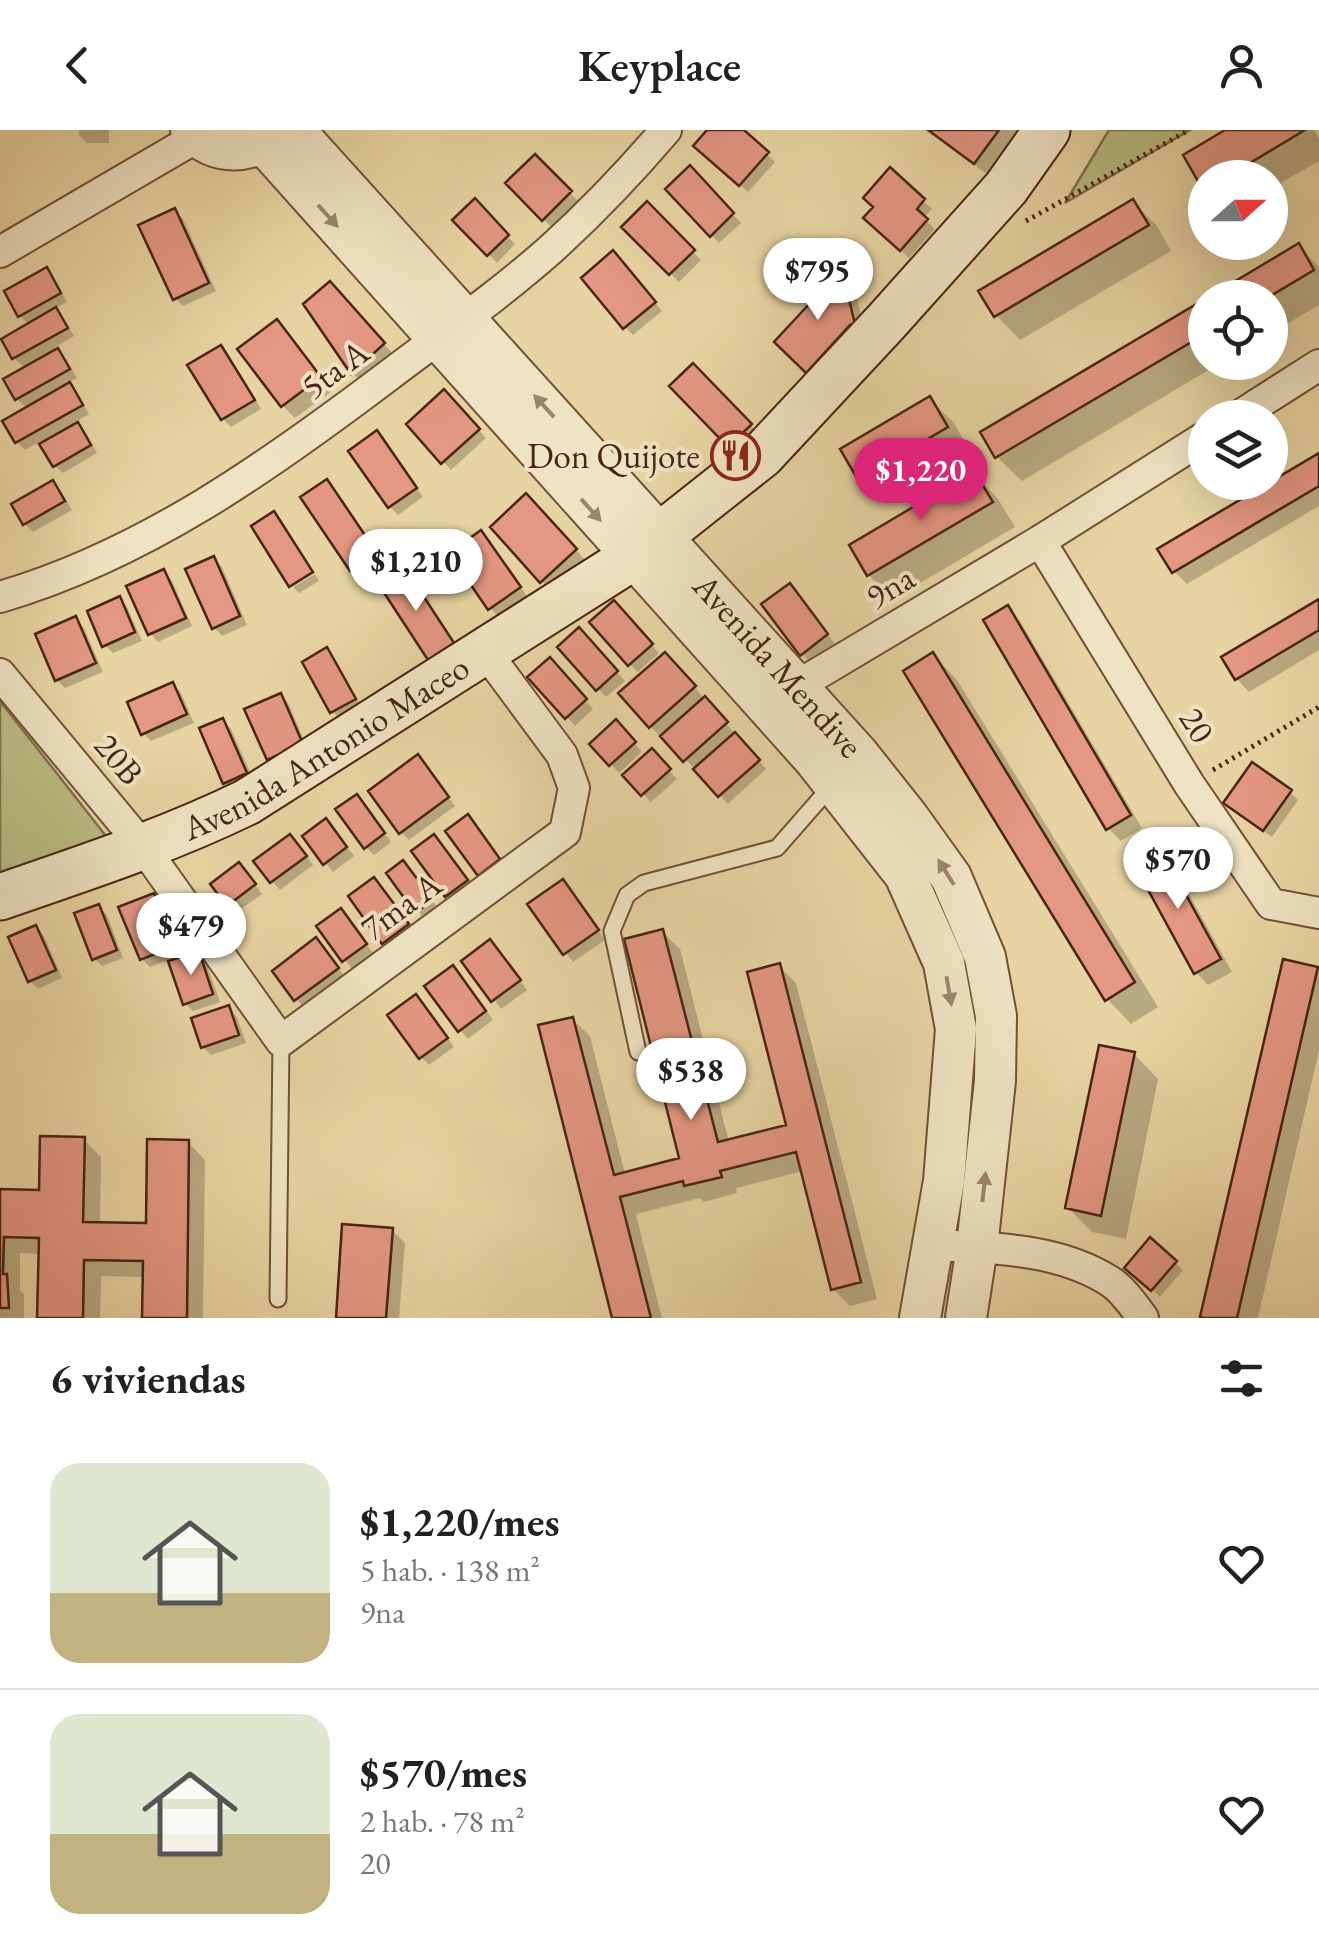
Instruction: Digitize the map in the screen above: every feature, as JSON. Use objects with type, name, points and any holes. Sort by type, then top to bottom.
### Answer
[{"type":"main road","name":"Avenida Antonio Maceo","points":[[0,898],[144,848],[247,802],[647,546],[762,455],[1006,188],[1046,130]]},
{"type":"street","name":"5ta A","points":[[0,596],[42,584],[122,550],[213,499],[328,421],[550,249],[666,130]]},
{"type":"street","name":"Avenida Mendive","points":[[194,133],[208,144],[236,150],[278,134],[846,769],[908,817],[951,876],[984,957],[996,1016],[996,1081],[966,1318]]},
{"type":"street","points":[[0,252],[194,133]]},
{"type":"street","points":[[1264,400],[1319,365]]},
{"type":"street","name":"9na","points":[[783,697],[1188,448]]},
{"type":"street","name":"20","points":[[1040,541],[1189,784],[1271,904],[1319,912]]},
{"type":"street","name":"7ma A","points":[[281,1041],[565,832],[574,788],[562,755],[486,651]]},
{"type":"street","name":"20B","points":[[0,674],[144,848],[281,1041]]},
{"type":"street","name":"Avenida Mendive","points":[[846,769],[905,874],[944,963],[956,1029],[944,1181],[920,1318]]},
{"type":"street","points":[[933,1244],[1031,1253],[1073,1264],[1113,1284],[1143,1318]]},
{"type":"lane","points":[[638,1052],[612,931],[627,895],[644,883],[777,848],[846,769]]},
{"type":"lane","points":[[278,1299],[281,1041]]},
{"type":"path","points":[[1025,222],[1189,130]]},
{"type":"path","points":[[1189,784],[1319,707]]},
{"type":"green space","points":[[1109,130],[1190,130],[1065,203]]},
{"type":"green space","points":[[0,701],[113,845],[0,873]]},
{"type":"building","points":[[707,130],[744,130],[769,152],[739,186],[693,146]]},
{"type":"building","points":[[928,130],[999,130],[974,164]]},
{"type":"building","points":[[1225,130],[1305,130],[1255,160],[1188,160],[1188,164],[1183,155]]},
{"type":"building","points":[[535,154],[572,191],[542,221],[505,183]]},
{"type":"building","points":[[690,165],[734,213],[710,237],[665,189]]},
{"type":"building","points":[[890,167],[925,199],[917,209],[928,219],[900,251],[863,218],[873,207],[863,198]]},
{"type":"building","points":[[475,198],[509,235],[487,256],[452,220]]},
{"type":"building","points":[[1133,199],[1149,225],[994,317],[978,291]]},
{"type":"building","points":[[647,201],[695,250],[669,275],[621,227]]},
{"type":"building","points":[[175,208],[209,283],[173,300],[138,225]]},
{"type":"building","points":[[1299,243],[1314,270],[1288,285],[1288,280],[1237,280],[1271,260],[1288,260],[1288,250]]},
{"type":"building","points":[[613,250],[656,302],[623,329],[581,278]]},
{"type":"building","points":[[47,267],[61,293],[18,317],[4,291]]},
{"type":"building","points":[[843,275],[855,324],[806,373],[774,342],[811,302],[807,283]]},
{"type":"building","points":[[330,281],[385,343],[351,374],[303,304]]},
{"type":"building","points":[[56,307],[68,328],[12,359],[1,339]]},
{"type":"building","points":[[1188,309],[1188,344],[995,458],[980,432]]},
{"type":"building","points":[[277,319],[321,377],[281,407],[237,349]]},
{"type":"building","points":[[221,345],[255,400],[221,420],[187,365]]},
{"type":"building","points":[[58,348],[70,369],[15,400],[3,379]]},
{"type":"building","points":[[693,363],[752,424],[728,447],[669,386]]},
{"type":"building","points":[[70,382],[83,405],[15,443],[2,421]]},
{"type":"building","points":[[444,389],[480,429],[441,464],[406,424]]},
{"type":"building","points":[[930,396],[948,427],[858,480],[840,449]]},
{"type":"building","points":[[78,422],[91,445],[53,467],[39,444]]},
{"type":"building","points":[[377,430],[417,488],[388,508],[348,451]]},
{"type":"building","points":[[1319,453],[1319,486],[1172,573],[1157,549],[1240,500],[1288,500],[1288,471]]},
{"type":"building","points":[[974,471],[993,502],[867,576],[849,545]]},
{"type":"building","points":[[327,479],[377,553],[350,571],[300,497]]},
{"type":"building","points":[[53,480],[65,501],[23,525],[11,504]]},
{"type":"building","points":[[526,493],[577,549],[540,583],[490,527]]},
{"type":"building","points":[[274,511],[313,572],[289,587],[251,526]]},
{"type":"building","points":[[481,530],[521,587],[488,610],[449,553]]},
{"type":"building","points":[[214,556],[240,616],[212,629],[185,569]]},
{"type":"building","points":[[405,568],[454,643],[428,660],[379,585]]},
{"type":"building","points":[[164,569],[186,618],[148,635],[126,586]]},
{"type":"building","points":[[790,583],[828,634],[800,656],[761,604]]},
{"type":"building","points":[[120,596],[135,632],[102,647],[87,611]]},
{"type":"building","points":[[1319,599],[1319,630],[1235,680],[1221,657]]},
{"type":"building","points":[[614,600],[653,644],[628,666],[589,622]]},
{"type":"building","points":[[1008,605],[1131,815],[1106,830],[983,620]]},
{"type":"building","points":[[76,616],[96,663],[55,681],[35,634]]},
{"type":"building","points":[[579,627],[618,671],[596,691],[557,647]]},
{"type":"building","points":[[327,647],[356,699],[330,713],[302,662]]},
{"type":"building","points":[[665,652],[696,686],[649,728],[618,693]]},
{"type":"building","points":[[933,652],[1135,982],[1105,1001],[903,671]]},
{"type":"building","points":[[550,657],[587,699],[565,719],[527,677]]},
{"type":"building","points":[[173,682],[187,714],[141,735],[127,702]]},
{"type":"building","points":[[281,693],[303,744],[267,760],[244,709]]},
{"type":"building","points":[[705,696],[728,722],[683,762],[660,736]]},
{"type":"building","points":[[223,718],[247,773],[223,784],[199,728]]},
{"type":"building","points":[[616,719],[636,742],[609,766],[589,744]]},
{"type":"building","points":[[735,732],[760,760],[718,797],[693,769]]},
{"type":"building","points":[[652,748],[671,769],[641,796],[622,775]]},
{"type":"building","points":[[418,754],[449,797],[399,834],[368,791]]},
{"type":"building","points":[[1252,762],[1292,790],[1263,831],[1223,803]]},
{"type":"building","points":[[357,794],[385,833],[364,849],[335,809]]},
{"type":"building","points":[[468,814],[500,859],[478,876],[445,831]]},
{"type":"building","points":[[326,818],[347,847],[323,865],[302,836]]},
{"type":"building","points":[[290,834],[307,856],[270,883],[253,861]]},
{"type":"building","points":[[434,834],[468,880],[445,897],[411,851]]},
{"type":"building","points":[[1162,851],[1221,959],[1194,974],[1135,866]]},
{"type":"building","points":[[403,860],[433,900],[415,913],[386,873]]},
{"type":"building","points":[[239,862],[256,884],[227,906],[210,884]]},
{"type":"building","points":[[374,877],[409,924],[382,944],[348,896]]},
{"type":"building","points":[[563,879],[599,930],[563,955],[527,904]]},
{"type":"building","points":[[154,893],[175,946],[140,960],[118,907]]},
{"type":"building","points":[[99,904],[117,950],[92,960],[74,913]]},
{"type":"building","points":[[341,908],[367,944],[342,962],[316,926]]},
{"type":"building","points":[[36,925],[56,970],[28,982],[8,937]]},
{"type":"building","points":[[663,929],[718,1142],[786,1125],[747,972],[780,963],[861,1282],[831,1290],[796,1152],[720,1171],[722,1177],[684,1186],[683,1181],[620,1197],[651,1318],[612,1318],[538,1025],[573,1017],[614,1175],[679,1158],[624,939]]},
{"type":"building","points":[[316,937],[339,968],[294,1001],[272,971]]},
{"type":"building","points":[[490,939],[521,980],[491,1002],[461,961]]},
{"type":"building","points":[[199,951],[213,994],[183,1005],[168,961]]},
{"type":"building","points":[[1283,959],[1318,967],[1237,1318],[1203,1318],[1200,1317]]},
{"type":"building","points":[[453,965],[486,1011],[458,1032],[424,986]]},
{"type":"building","points":[[416,994],[448,1038],[419,1059],[387,1015]]},
{"type":"building","points":[[229,1005],[239,1035],[201,1048],[191,1018]]},
{"type":"building","points":[[1099,1045],[1135,1052],[1101,1216],[1065,1208]]},
{"type":"building","points":[[40,1136],[85,1137],[83,1222],[146,1223],[147,1139],[189,1140],[187,1318],[142,1318],[143,1261],[84,1260],[83,1318],[37,1318],[39,1238],[4,1237],[3,1274],[7,1274],[9,1308],[0,1308],[0,1189],[39,1190]]},
{"type":"building","points":[[342,1224],[393,1228],[386,1318],[336,1318]]},
{"type":"building","points":[[1150,1237],[1177,1261],[1151,1291],[1124,1268]]},
{"type":"place","name":"Don Quijote","points":[[735,456]]}]
